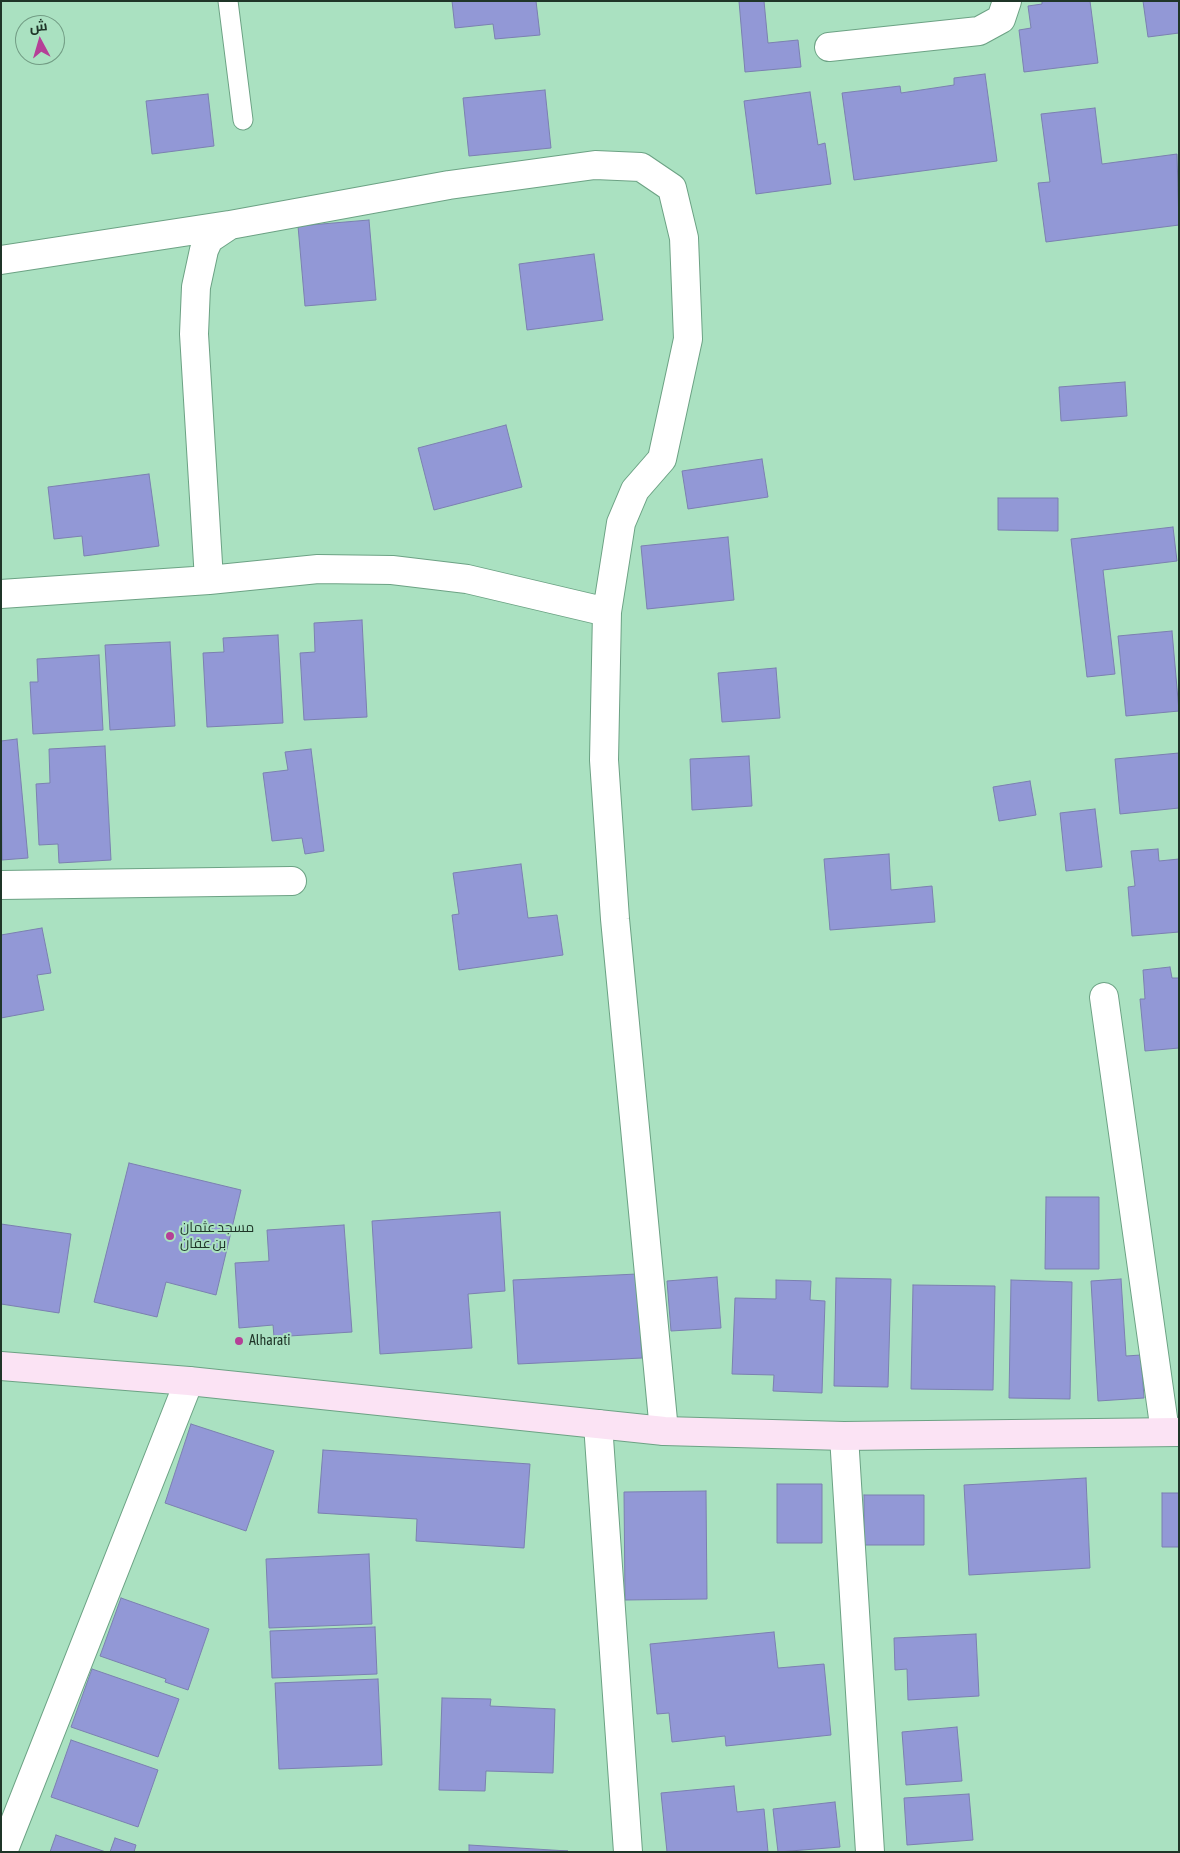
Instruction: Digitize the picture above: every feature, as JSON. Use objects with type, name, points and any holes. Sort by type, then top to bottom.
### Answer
[{"type":"main road","points":[[1,1366],[189,1381],[664,1431],[844,1436],[1172,1432]]},
{"type":"street","points":[[829,48],[979,31],[1000,19],[1007,1]]},
{"type":"street","points":[[1,260],[230,225],[449,185],[595,165],[641,167],[672,188],[684,238],[688,339],[662,459],[635,490],[621,523],[607,612],[604,760],[615,919],[664,1431]]},
{"type":"street","points":[[209,580],[194,310],[204,250],[208,239],[230,225]]},
{"type":"street","points":[[1,594],[209,580],[318,569],[392,570],[467,580],[607,612]]},
{"type":"street","points":[[1,885],[292,881]]},
{"type":"street","points":[[1104,997],[1172,1432]]},
{"type":"street","points":[[3,1852],[189,1381]]},
{"type":"street","points":[[598,1424],[628,1852]]},
{"type":"street","points":[[844,1436],[870,1852]]},
{"type":"lane","points":[[228,1],[243,120]]},
{"type":"building","points":[[452,1],[536,1],[540,35],[495,39],[493,24],[455,28]]},
{"type":"building","points":[[739,1],[764,1],[768,43],[798,40],[801,67],[745,72]]},
{"type":"building","points":[[1042,1],[1090,1],[1098,63],[1024,72],[1019,30],[1031,28],[1028,6],[1042,4]]},
{"type":"building","points":[[1143,1],[1179,1],[1179,33],[1148,37]]},
{"type":"building","points":[[985,74],[997,161],[854,180],[842,93],[900,86],[901,93],[954,85],[954,78]]},
{"type":"building","points":[[545,90],[551,148],[469,156],[463,98]]},
{"type":"building","points":[[810,92],[818,145],[825,143],[831,184],[756,194],[744,101]]},
{"type":"building","points":[[208,94],[214,146],[152,154],[146,101]]},
{"type":"building","points":[[1095,108],[1102,164],[1177,154],[1179,225],[1046,242],[1038,183],[1050,182],[1041,114]]},
{"type":"building","points":[[369,220],[376,300],[305,306],[298,226]]},
{"type":"building","points":[[594,254],[603,320],[527,330],[519,264]]},
{"type":"building","points":[[1125,382],[1127,416],[1061,421],[1059,387]]},
{"type":"building","points":[[506,425],[522,487],[434,510],[418,448]]},
{"type":"building","points":[[762,459],[768,497],[688,509],[682,471]]},
{"type":"building","points":[[149,474],[159,546],[84,556],[82,536],[54,539],[48,487]]},
{"type":"building","points":[[998,498],[1058,498],[1058,531],[998,530]]},
{"type":"building","points":[[1173,527],[1177,561],[1103,570],[1115,674],[1087,677],[1071,539]]},
{"type":"building","points":[[728,537],[734,600],[647,609],[641,546]]},
{"type":"building","points":[[362,620],[367,717],[304,720],[300,653],[315,652],[314,623]]},
{"type":"building","points":[[1172,631],[1179,711],[1126,716],[1118,636]]},
{"type":"building","points":[[278,635],[283,723],[207,727],[203,653],[224,652],[223,638]]},
{"type":"building","points":[[170,642],[175,726],[110,730],[105,645]]},
{"type":"building","points":[[99,655],[103,730],[33,734],[30,682],[38,682],[37,659]]},
{"type":"building","points":[[776,668],[780,718],[722,722],[718,673]]},
{"type":"building","points":[[17,739],[28,858],[2,860],[1,741]]},
{"type":"building","points":[[105,746],[111,860],[59,863],[58,844],[39,845],[36,784],[50,783],[49,749]]},
{"type":"building","points":[[311,749],[324,851],[305,854],[302,838],[272,841],[263,773],[288,770],[285,752]]},
{"type":"building","points":[[1179,753],[1179,808],[1120,814],[1115,759]]},
{"type":"building","points":[[749,756],[752,806],[692,810],[690,759]]},
{"type":"building","points":[[1030,781],[1036,815],[999,821],[993,787]]},
{"type":"building","points":[[1095,809],[1102,867],[1066,871],[1060,813]]},
{"type":"building","points":[[1158,849],[1159,861],[1179,859],[1179,932],[1132,936],[1128,887],[1135,886],[1131,851]]},
{"type":"building","points":[[889,854],[891,890],[932,886],[935,922],[830,930],[824,859]]},
{"type":"building","points":[[521,864],[528,918],[557,915],[563,955],[459,970],[452,915],[459,914],[453,873]]},
{"type":"building","points":[[42,928],[51,973],[37,975],[44,1010],[1,1018],[1,935]]},
{"type":"building","points":[[1170,967],[1172,978],[1179,978],[1179,1048],[1145,1051],[1140,999],[1145,999],[1143,970]]},
{"type":"building","name":"مسجد عثمان بن عفان","points":[[129,1163],[241,1190],[216,1295],[166,1282],[157,1317],[94,1302]]},
{"type":"building","points":[[1046,1197],[1099,1197],[1099,1269],[1045,1269]]},
{"type":"building","points":[[500,1212],[505,1291],[468,1294],[472,1348],[380,1354],[372,1221]]},
{"type":"building","points":[[1,1224],[71,1234],[59,1313],[1,1304]]},
{"type":"building","points":[[344,1225],[352,1332],[274,1337],[273,1325],[239,1328],[235,1263],[269,1261],[267,1230]]},
{"type":"building","points":[[637,1274],[642,1358],[518,1364],[513,1280]]},
{"type":"building","points":[[717,1277],[721,1328],[671,1331],[667,1281]]},
{"type":"building","points":[[836,1278],[891,1279],[888,1387],[834,1386]]},
{"type":"building","points":[[1121,1279],[1126,1356],[1141,1355],[1144,1398],[1098,1401],[1091,1281]]},
{"type":"building","points":[[776,1280],[811,1281],[810,1300],[825,1301],[822,1393],[773,1391],[774,1375],[732,1374],[735,1298],[776,1299]]},
{"type":"building","points":[[1011,1280],[1072,1282],[1070,1399],[1009,1398]]},
{"type":"building","points":[[913,1285],[995,1286],[993,1390],[911,1389]]},
{"type":"building","points":[[191,1424],[274,1451],[246,1531],[165,1503]]},
{"type":"building","points":[[323,1450],[530,1464],[524,1548],[416,1541],[417,1519],[318,1513]]},
{"type":"building","points":[[1086,1478],[1090,1568],[969,1575],[964,1485]]},
{"type":"building","points":[[777,1484],[822,1484],[822,1543],[777,1543]]},
{"type":"building","points":[[706,1491],[707,1599],[625,1600],[624,1492]]},
{"type":"building","points":[[1162,1493],[1179,1493],[1179,1547],[1162,1547]]},
{"type":"building","points":[[864,1495],[924,1495],[924,1545],[864,1545]]},
{"type":"building","points":[[369,1554],[372,1624],[269,1628],[266,1559]]},
{"type":"building","points":[[121,1598],[209,1629],[188,1690],[165,1682],[166,1679],[100,1656]]},
{"type":"building","points":[[375,1627],[377,1674],[272,1678],[270,1631]]},
{"type":"building","points":[[774,1632],[778,1668],[824,1664],[831,1735],[726,1746],[725,1736],[672,1742],[669,1713],[657,1714],[650,1644]]},
{"type":"building","points":[[976,1634],[979,1696],[908,1700],[907,1669],[895,1670],[894,1638]]},
{"type":"building","points":[[92,1669],[179,1699],[158,1757],[71,1727]]},
{"type":"building","points":[[378,1679],[382,1765],[279,1769],[275,1683]]},
{"type":"building","points":[[442,1698],[491,1699],[490,1706],[555,1709],[553,1773],[486,1771],[485,1791],[439,1790]]},
{"type":"building","points":[[957,1727],[962,1781],[906,1785],[902,1732]]},
{"type":"building","points":[[71,1740],[158,1770],[138,1827],[51,1797]]},
{"type":"building","points":[[734,1786],[737,1812],[764,1809],[768,1852],[667,1852],[661,1793]]},
{"type":"building","points":[[969,1794],[973,1840],[907,1845],[904,1798]]},
{"type":"building","points":[[835,1802],[840,1847],[778,1852],[773,1809]]},
{"type":"building","points":[[56,1835],[106,1852],[50,1852]]},
{"type":"building","points":[[115,1838],[136,1845],[134,1852],[110,1852]]},
{"type":"building","points":[[469,1845],[568,1851],[469,1852]]},
{"type":"place","name":"مسجد عثمان بن عفان","points":[[170,1236]]},
{"type":"place","name":"Alharati","points":[[239,1341]]}]
